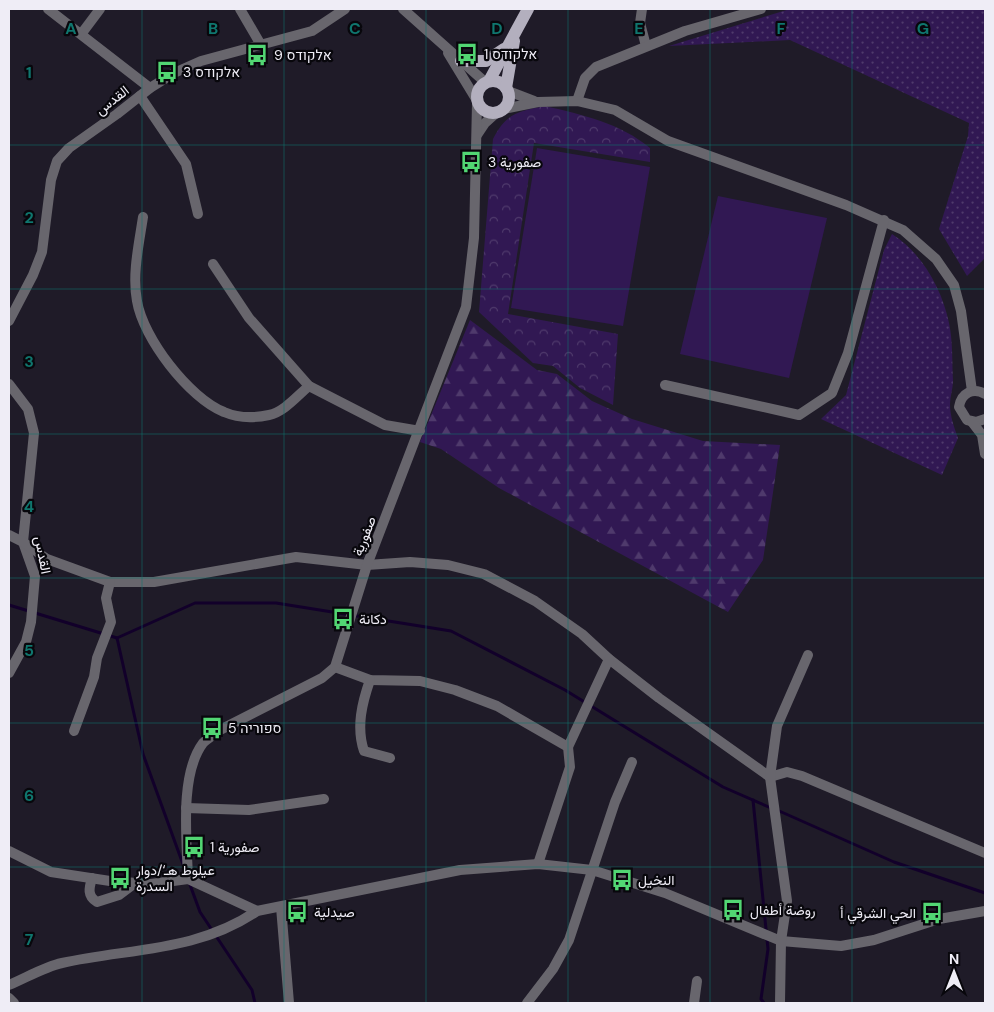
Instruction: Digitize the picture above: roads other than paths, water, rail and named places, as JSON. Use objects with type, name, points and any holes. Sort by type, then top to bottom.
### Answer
[{"type":"main road","points":[[519,23],[507,90],[509,99],[500,111],[483,110],[477,101],[478,89],[487,82],[519,23],[528,9]]},
{"type":"main road","points":[[461,61],[486,61],[506,48]]},
{"type":"main road","points":[[487,82],[498,82],[507,90]]},
{"type":"street","points":[[48,9],[82,33],[150,88]]},
{"type":"street","points":[[82,33],[100,9]]},
{"type":"street","points":[[240,9],[261,45]]},
{"type":"street","name":"القدس","points":[[9,320],[33,275],[42,252],[51,180],[57,162],[69,148],[150,88],[174,73],[201,61],[312,31],[345,9]]},
{"type":"street","points":[[403,9],[487,82]]},
{"type":"street","points":[[642,9],[640,23],[646,46]]},
{"type":"street","points":[[577,101],[585,78],[596,67],[685,31],[761,9]]},
{"type":"street","points":[[444,46],[477,101]]},
{"type":"street","points":[[507,90],[538,102]]},
{"type":"street","points":[[140,96],[186,164],[198,214]]},
{"type":"street","name":"صفورية","points":[[336,667],[367,565],[466,307],[474,238],[477,101]]},
{"type":"street","points":[[477,135],[485,123],[500,111],[538,102],[577,101],[614,110],[668,141],[884,220],[903,230],[936,259],[954,285],[961,312],[972,391]]},
{"type":"street","points":[[143,218],[137,256],[137,301],[146,331],[180,377],[223,412],[254,418],[272,415],[285,407],[309,386]]},
{"type":"street","points":[[666,385],[799,415],[832,393],[848,353],[884,220]]},
{"type":"street","points":[[213,264],[250,318],[309,386],[385,425],[420,431]]},
{"type":"street","name":"القدس","points":[[9,384],[28,409],[34,433],[24,542],[34,576],[31,622],[26,642],[9,673]]},
{"type":"street","points":[[985,394],[972,391],[962,397],[960,407],[963,416],[972,422],[982,435],[985,454]]},
{"type":"street","points":[[972,422],[985,419]]},
{"type":"street","points":[[9,535],[24,542],[47,559],[110,582],[154,582],[296,557],[367,565],[410,562],[448,565],[484,574],[534,601],[582,634],[609,659],[659,698],[770,777]]},
{"type":"street","points":[[74,731],[94,677],[97,658],[110,622],[106,598],[110,582]]},
{"type":"street","points":[[780,1003],[781,942],[787,901],[770,777],[777,726],[808,655]]},
{"type":"street","points":[[538,864],[570,767],[568,747],[609,659]]},
{"type":"street","points":[[188,879],[186,808],[188,784],[203,743],[218,731],[322,678],[336,667],[370,680],[420,681],[455,690],[497,706],[568,747]]},
{"type":"street","points":[[370,680],[360,715],[360,741],[364,751],[390,758]]},
{"type":"street","points":[[527,1003],[553,969],[569,940],[615,802],[632,762]]},
{"type":"street","points":[[770,777],[787,772],[802,776],[985,853]]},
{"type":"street","points":[[186,808],[249,810],[324,799]]},
{"type":"street","points":[[9,851],[51,872],[151,884],[188,879],[257,911]]},
{"type":"street","points":[[9,985],[60,964],[169,947],[236,925],[257,911],[460,870],[538,864],[592,870],[666,893],[781,942],[841,946],[874,940],[939,919],[985,911]]},
{"type":"street","points":[[92,878],[89,890],[92,898],[98,902],[119,895],[135,882]]},
{"type":"street","points":[[281,906],[289,1003]]},
{"type":"street","points":[[694,1003],[696,981]]},
{"type":"street","points":[[9,998],[14,1003]]},
{"type":"waterway","points":[[9,605],[117,638],[195,603],[276,603],[451,631],[565,690],[723,787],[771,808]]},
{"type":"waterway","points":[[117,638],[143,754],[184,867]]},
{"type":"waterway","points":[[753,800],[768,949],[761,999],[764,1003]]},
{"type":"waterway","points":[[777,810],[894,862],[985,893]]},
{"type":"waterway","points":[[189,882],[200,912],[252,990],[255,1003]]},
{"type":"place","name":"אלקודס 1","points":[[467,54]]},
{"type":"place","name":"אלקודס 9","points":[[257,55]]},
{"type":"place","name":"אלקודס 3","points":[[167,72]]},
{"type":"place","name":"صفورية 3","points":[[471,162]]},
{"type":"place","name":"دكانة","points":[[343,619]]},
{"type":"place","name":"ספוריה 5","points":[[212,728]]},
{"type":"place","name":"صفورية 1","points":[[194,847]]},
{"type":"place","name":"عيلوط هـ‘/دوار السدرة","points":[[120,878]]},
{"type":"place","name":"النخيل","points":[[622,880]]},
{"type":"place","name":"روضة أطفال","points":[[733,910]]},
{"type":"place","name":"صيدلية","points":[[297,912]]},
{"type":"place","name":"الحي الشرقي أ","points":[[932,913]]}]
